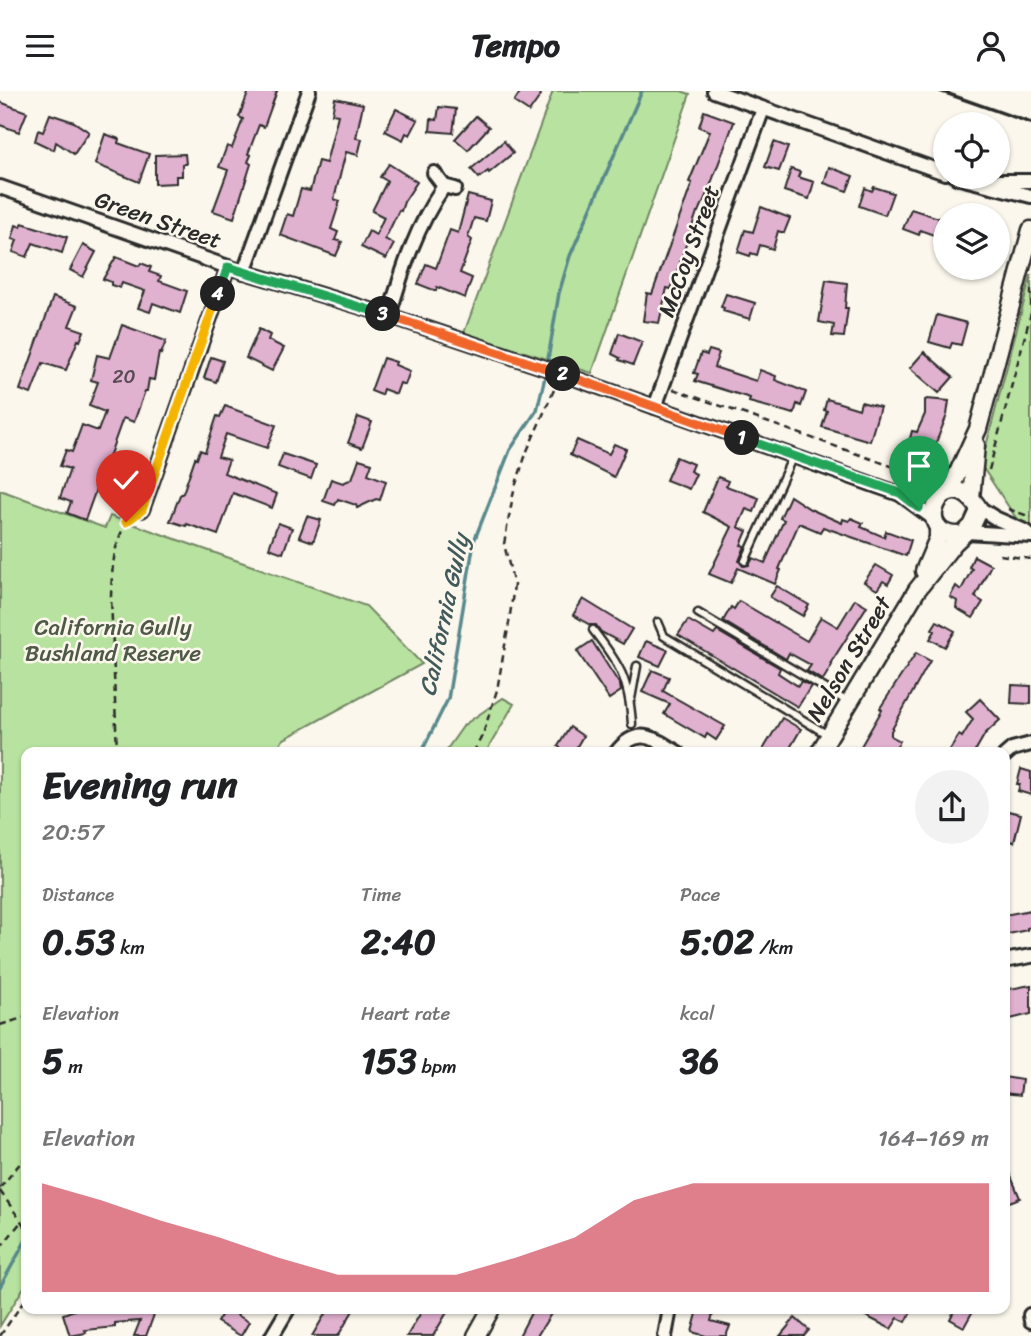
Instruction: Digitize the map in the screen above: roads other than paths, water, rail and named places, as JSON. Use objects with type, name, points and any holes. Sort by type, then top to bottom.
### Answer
[{"type":"street","points":[[244,272],[309,91]]},
{"type":"street","points":[[713,91],[933,169]]},
{"type":"street","name":"McCoy Street","points":[[655,407],[763,109]]},
{"type":"street","points":[[389,316],[407,259],[428,210],[450,188],[434,173]]},
{"type":"street","points":[[1010,181],[1031,181]]},
{"type":"street","name":"Green Street","points":[[0,187],[228,267],[389,316],[539,366],[900,493],[945,494]]},
{"type":"street","points":[[1004,189],[1031,196]]},
{"type":"street","points":[[1031,230],[978,429],[945,494],[933,509],[936,523],[954,535],[1031,535]]},
{"type":"street","points":[[142,510],[228,267]]},
{"type":"street","points":[[964,533],[976,520],[978,429]]},
{"type":"street","points":[[945,494],[960,492],[995,518],[1031,535]]},
{"type":"street","name":"Green Street","points":[[900,493],[936,523]]},
{"type":"street","name":"Nelson Street","points":[[917,590],[935,546],[936,523]]},
{"type":"street","name":"Nelson Street","points":[[824,747],[917,590],[964,533]]},
{"type":"street","points":[[621,747],[634,730],[668,747]]},
{"type":"street","points":[[1010,751],[1031,744]]},
{"type":"street","points":[[1010,960],[1031,956]]},
{"type":"street","points":[[272,1336],[285,1314]]},
{"type":"street","points":[[475,1336],[488,1314]]},
{"type":"street","points":[[665,1336],[669,1314]]},
{"type":"lane","points":[[745,561],[793,456]]},
{"type":"lane","points":[[698,613],[849,703]]},
{"type":"lane","points":[[658,622],[664,636],[830,736]]},
{"type":"lane","points":[[593,630],[625,677],[634,730]]},
{"type":"lane","points":[[631,701],[637,666]]},
{"type":"waterway","name":"California Gully","points":[[547,365],[559,293],[570,256],[642,91]]},
{"type":"waterway","name":"California Gully","points":[[424,747],[448,699],[474,541],[510,450],[537,410],[546,373]]},
{"type":"waterway","name":"California Gully","points":[[0,1287],[21,1249]]},
{"type":"railway","points":[[940,91],[1031,123]]},
{"type":"park label","name":"California Gully Bushland Reserve","points":[[113,640]]}]
